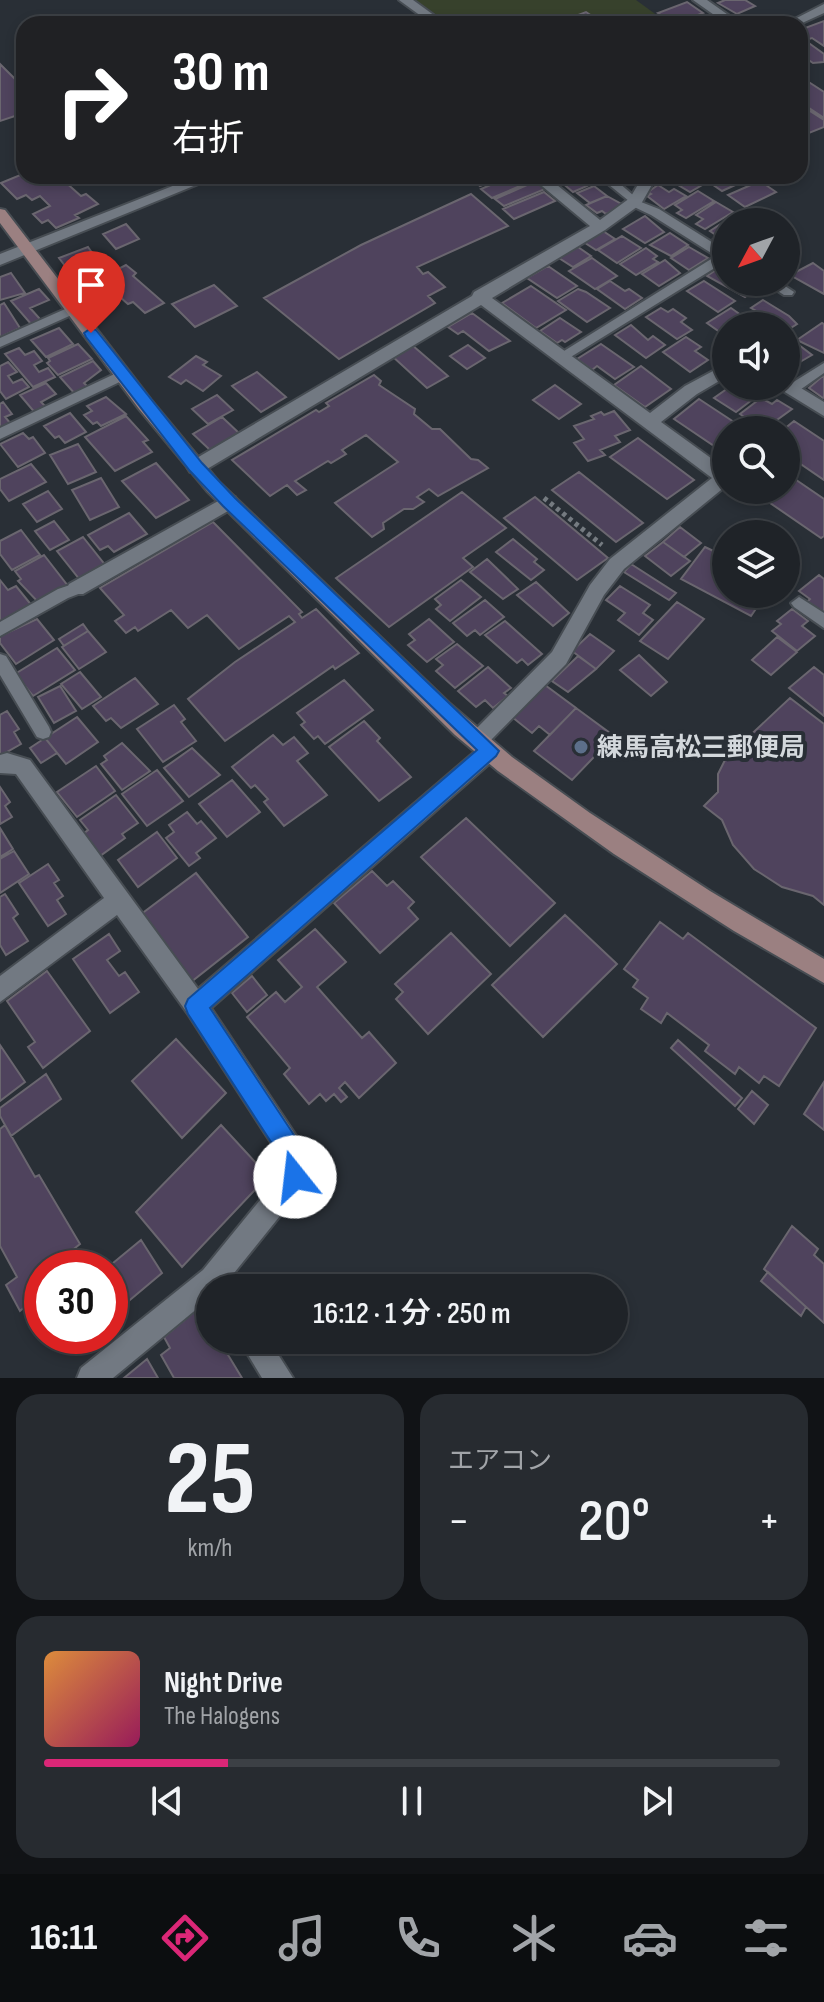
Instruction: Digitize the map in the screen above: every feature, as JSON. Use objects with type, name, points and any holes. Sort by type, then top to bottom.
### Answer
[{"type":"main road","points":[[0,213],[196,467],[484,745],[662,872],[824,972]]},
{"type":"street","points":[[405,0],[428,16]]},
{"type":"street","points":[[699,0],[723,16]]},
{"type":"street","points":[[0,260],[191,184]]},
{"type":"street","points":[[547,184],[600,227]]},
{"type":"street","points":[[196,467],[479,296],[600,227],[635,202],[645,184]]},
{"type":"street","points":[[196,1006],[484,745],[559,658],[597,590],[622,560],[724,477],[479,296]]},
{"type":"street","points":[[650,422],[712,378]]},
{"type":"street","points":[[800,394],[824,410]]},
{"type":"street","points":[[76,589],[229,502]]},
{"type":"street","points":[[0,764],[7,762],[23,767],[196,1006],[294,1155],[295,1177],[222,1274]]},
{"type":"street","points":[[0,990],[119,900]]},
{"type":"street","points":[[91,1378],[196,1298]]},
{"type":"street","points":[[263,1354],[279,1378]]},
{"type":"lane","points":[[614,184],[635,202],[712,247]]},
{"type":"lane","points":[[561,359],[712,265]]},
{"type":"lane","points":[[0,343],[72,310]]},
{"type":"lane","points":[[800,381],[824,367]]},
{"type":"lane","points":[[0,434],[123,375]]},
{"type":"lane","points":[[0,630],[63,593],[76,589]]},
{"type":"lane","points":[[800,604],[824,622]]},
{"type":"lane","points":[[0,661],[43,732]]},
{"type":"path","points":[[544,498],[622,560]]},
{"type":"green space","points":[[415,0],[636,0],[658,16],[438,16]]},
{"type":"building","points":[[745,0],[755,6],[737,14],[718,3]]},
{"type":"building","points":[[687,2],[703,13],[695,16],[662,16],[658,13]]},
{"type":"building","points":[[824,21],[824,46],[812,38],[808,39],[808,27]]},
{"type":"building","points":[[808,42],[824,54],[824,62],[813,63],[808,60]]},
{"type":"building","points":[[0,64],[16,80],[16,116],[0,121]]},
{"type":"building","points":[[808,82],[824,92],[824,118],[808,107]]},
{"type":"building","points":[[808,110],[824,120],[824,127],[809,133]]},
{"type":"building","points":[[16,177],[16,184],[68,184],[81,196],[86,194],[98,204],[75,215],[79,218],[56,228],[48,220],[42,223],[33,214],[50,206],[40,196],[32,200],[26,195],[17,199],[1,183]]},
{"type":"building","points":[[493,184],[520,186],[492,198],[481,189]]},
{"type":"building","points":[[529,184],[539,184],[545,189],[504,206],[495,199]]},
{"type":"building","points":[[564,184],[587,186],[573,192]]},
{"type":"building","points":[[676,184],[702,185],[690,192]]},
{"type":"building","points":[[712,184],[737,184],[722,191]]},
{"type":"building","points":[[753,184],[764,184],[776,192],[745,207],[728,195]]},
{"type":"building","points":[[658,185],[669,192],[674,189],[686,196],[664,209],[647,196]]},
{"type":"building","points":[[594,186],[607,196],[590,203],[577,193]]},
{"type":"building","points":[[698,191],[714,201],[686,218],[677,213],[682,210],[675,205]]},
{"type":"building","points":[[544,192],[555,201],[514,219],[503,209]]},
{"type":"building","points":[[471,194],[508,226],[417,267],[445,287],[428,296],[435,303],[339,359],[264,298],[361,245]]},
{"type":"building","points":[[607,196],[625,206],[606,214],[602,211],[597,213],[586,205]]},
{"type":"building","points":[[716,202],[726,208],[712,208],[712,225],[705,229],[696,224],[703,219],[696,215]]},
{"type":"building","points":[[645,216],[664,232],[645,243],[623,229]]},
{"type":"building","points":[[126,224],[139,239],[116,249],[103,234]]},
{"type":"building","points":[[603,231],[615,239],[596,250],[582,241]]},
{"type":"building","points":[[670,233],[688,245],[671,256],[650,245]]},
{"type":"building","points":[[622,236],[641,248],[617,263],[598,250]]},
{"type":"building","points":[[88,247],[100,264],[72,275],[59,258]]},
{"type":"building","points":[[578,247],[591,256],[573,267],[559,258]]},
{"type":"building","points":[[689,247],[708,258],[689,270],[671,258]]},
{"type":"building","points":[[646,248],[657,256],[653,259],[658,262],[636,275],[620,264]]},
{"type":"building","points":[[592,258],[617,276],[595,289],[569,271]]},
{"type":"building","points":[[665,260],[680,273],[659,286],[642,274]]},
{"type":"building","points":[[813,263],[824,271],[824,294],[800,281],[800,270]]},
{"type":"building","points":[[126,265],[136,273],[133,276],[164,303],[145,313],[112,290],[105,294],[91,283]]},
{"type":"building","points":[[548,266],[577,286],[557,298],[527,278]]},
{"type":"building","points":[[11,273],[25,293],[0,300],[0,277]]},
{"type":"building","points":[[610,281],[642,298],[625,309],[597,289]]},
{"type":"building","points":[[704,281],[712,286],[712,296],[727,296],[735,301],[718,312],[687,291]]},
{"type":"building","points":[[214,285],[237,306],[195,327],[172,304]]},
{"type":"building","points":[[531,286],[566,310],[536,328],[502,303]]},
{"type":"building","points":[[39,289],[49,300],[30,308],[40,319],[31,324],[11,301]]},
{"type":"building","points":[[578,289],[610,308],[587,322],[558,301]]},
{"type":"building","points":[[763,300],[782,312],[758,312],[751,308]]},
{"type":"building","points":[[4,303],[20,328],[0,337],[0,305]]},
{"type":"building","points":[[661,308],[668,312],[673,309],[686,318],[681,322],[692,330],[677,339],[646,317]]},
{"type":"building","points":[[472,313],[510,341],[489,351],[463,331],[458,334],[448,327]]},
{"type":"building","points":[[560,318],[581,332],[565,342],[557,343],[540,331]]},
{"type":"building","points":[[824,324],[824,353],[800,341],[800,338]]},
{"type":"building","points":[[631,325],[648,340],[653,336],[665,345],[646,358],[615,335]]},
{"type":"building","points":[[59,328],[73,344],[46,357],[31,340]]},
{"type":"building","points":[[686,337],[701,347],[695,351],[708,360],[690,372],[663,352]]},
{"type":"building","points":[[78,344],[92,359],[58,375],[47,363],[50,361],[48,358]]},
{"type":"building","points":[[601,344],[634,367],[615,379],[597,366],[592,370],[577,359]]},
{"type":"building","points":[[412,345],[448,376],[427,388],[392,356]]},
{"type":"building","points":[[468,345],[485,358],[467,369],[450,356]]},
{"type":"building","points":[[800,346],[812,355],[800,362]]},
{"type":"building","points":[[19,348],[25,355],[34,351],[42,361],[34,365],[39,372],[48,368],[55,377],[33,387],[5,354]]},
{"type":"building","points":[[196,356],[207,362],[203,365],[221,376],[203,391],[186,380],[181,384],[169,377]]},
{"type":"building","points":[[93,361],[101,370],[84,383],[88,387],[75,394],[60,377]]},
{"type":"building","points":[[8,362],[17,372],[8,376],[13,383],[22,379],[29,387],[6,399],[0,391],[0,366]]},
{"type":"building","points":[[641,366],[671,389],[645,407],[614,385]]},
{"type":"building","points":[[257,372],[286,397],[261,412],[232,386]]},
{"type":"building","points":[[374,375],[381,381],[379,385],[415,409],[414,414],[432,429],[440,429],[471,459],[488,468],[438,496],[429,489],[417,497],[424,502],[413,509],[404,509],[383,523],[384,529],[372,537],[335,503],[398,462],[366,435],[342,450],[346,454],[295,481],[306,490],[297,495],[287,485],[270,496],[232,460],[316,410],[319,412],[329,406],[326,403]]},
{"type":"building","points":[[824,375],[824,397],[823,398],[809,388]]},
{"type":"building","points":[[46,383],[56,394],[41,402],[47,408],[36,414],[20,395]]},
{"type":"building","points":[[555,385],[581,404],[559,419],[533,400]]},
{"type":"building","points":[[217,395],[233,410],[208,424],[192,409]]},
{"type":"building","points":[[106,397],[126,414],[101,426],[97,422],[93,424],[84,415],[92,411],[87,406]]},
{"type":"building","points":[[699,399],[725,416],[712,416],[712,445],[674,419]]},
{"type":"building","points":[[717,400],[752,400],[736,412]]},
{"type":"building","points":[[758,400],[772,404],[777,400],[792,409],[782,416],[740,414]]},
{"type":"building","points":[[3,402],[12,414],[5,417],[11,424],[0,429],[0,404]]},
{"type":"building","points":[[614,411],[630,430],[615,436],[620,442],[600,450],[605,455],[588,461],[574,443],[584,439],[574,426],[594,419],[591,416],[601,412],[604,415]]},
{"type":"building","points":[[70,413],[86,432],[65,443],[59,436],[55,438],[44,426]]},
{"type":"building","points":[[126,416],[148,440],[143,442],[152,452],[115,471],[85,437]]},
{"type":"building","points":[[222,417],[239,433],[210,450],[193,434]]},
{"type":"building","points":[[800,425],[824,441],[824,480],[800,464]]},
{"type":"building","points":[[23,433],[29,439],[33,437],[45,453],[18,467],[0,444]]},
{"type":"building","points":[[638,438],[694,480],[667,499],[610,457]]},
{"type":"building","points":[[78,444],[96,472],[68,484],[50,455]]},
{"type":"building","points":[[156,463],[189,500],[156,518],[122,481]]},
{"type":"building","points":[[31,464],[46,482],[9,501],[0,489],[0,479]]},
{"type":"building","points":[[579,472],[643,523],[616,542],[552,490]]},
{"type":"building","points":[[101,478],[119,507],[90,520],[72,490]]},
{"type":"building","points":[[800,483],[824,499],[824,536],[821,538],[800,524],[800,520],[795,520],[772,504],[800,504]]},
{"type":"building","points":[[48,491],[62,509],[37,522],[23,504]]},
{"type":"building","points":[[462,492],[506,528],[463,558],[473,567],[389,627],[336,578]]},
{"type":"building","points":[[535,497],[608,558],[577,580],[504,518]]},
{"type":"building","points":[[129,513],[147,534],[114,552],[108,546],[100,550],[88,535]]},
{"type":"building","points":[[54,521],[69,540],[50,550],[35,531]]},
{"type":"building","points":[[213,522],[302,612],[299,614],[302,618],[316,609],[359,653],[335,669],[333,666],[225,741],[188,699],[235,662],[295,622],[289,616],[239,649],[207,615],[188,628],[171,610],[138,631],[135,627],[126,633],[115,621],[124,615],[100,588]]},
{"type":"building","points":[[680,527],[701,543],[684,557],[663,542]]},
{"type":"building","points":[[21,530],[40,555],[12,570],[0,554],[0,541]]},
{"type":"building","points":[[83,537],[106,566],[80,580],[57,551]]},
{"type":"building","points":[[513,539],[537,559],[534,562],[544,570],[531,580],[496,552]]},
{"type":"building","points":[[663,542],[690,561],[671,576],[645,556]]},
{"type":"building","points":[[705,547],[712,550],[712,595],[681,579]]},
{"type":"building","points":[[44,555],[68,586],[39,603],[18,581],[21,579],[15,571]]},
{"type":"building","points":[[487,559],[518,589],[503,599],[470,572]]},
{"type":"building","points":[[631,564],[676,593],[669,600],[624,572]]},
{"type":"building","points":[[819,575],[824,579],[824,615],[807,602],[810,599],[800,590]]},
{"type":"building","points":[[0,580],[8,590],[16,586],[33,607],[0,626]]},
{"type":"building","points":[[461,580],[481,597],[450,621],[436,609],[441,605],[435,599]]},
{"type":"building","points":[[536,582],[569,613],[553,626],[517,595]]},
{"type":"building","points":[[620,586],[650,605],[643,613],[653,620],[639,635],[618,620],[625,613],[606,600]]},
{"type":"building","points":[[485,600],[504,617],[480,635],[475,630],[467,636],[453,623]]},
{"type":"building","points":[[677,602],[704,619],[668,659],[640,641]]},
{"type":"building","points":[[736,608],[756,608],[751,616]]},
{"type":"building","points":[[792,609],[808,621],[802,626],[815,636],[797,651],[772,631],[781,624],[777,621]]},
{"type":"building","points":[[37,619],[54,640],[16,664],[0,643],[0,636]]},
{"type":"building","points":[[429,619],[454,642],[427,662],[408,645],[415,640],[409,634]]},
{"type":"building","points":[[505,621],[542,654],[528,665],[522,659],[517,663],[485,635]]},
{"type":"building","points":[[83,624],[88,631],[64,646],[59,639]]},
{"type":"building","points":[[88,631],[106,652],[79,669],[62,647]]},
{"type":"building","points":[[590,634],[614,651],[596,669],[572,651]]},
{"type":"building","points":[[777,637],[797,652],[771,675],[752,660]]},
{"type":"building","points":[[457,644],[483,666],[455,688],[436,671],[443,665],[436,659]]},
{"type":"building","points":[[57,648],[75,670],[33,696],[15,674]]},
{"type":"building","points":[[639,655],[667,682],[651,696],[620,670]]},
{"type":"building","points":[[578,656],[596,669],[568,692],[552,681]]},
{"type":"building","points":[[488,667],[511,688],[504,693],[508,696],[493,708],[485,700],[476,707],[458,691]]},
{"type":"building","points":[[814,667],[824,675],[824,716],[789,688]]},
{"type":"building","points":[[80,672],[101,697],[82,709],[61,684]]},
{"type":"building","points":[[135,678],[158,704],[121,728],[111,718],[106,721],[93,706]]},
{"type":"building","points":[[344,680],[373,710],[325,744],[318,736],[314,739],[301,725],[305,722],[297,713]]},
{"type":"building","points":[[545,685],[576,708],[550,735],[539,726],[532,733],[512,717]]},
{"type":"building","points":[[60,686],[76,711],[54,723],[38,697]]},
{"type":"building","points":[[790,698],[824,724],[824,905],[813,896],[782,887],[754,869],[733,845],[722,820],[704,806],[718,792],[718,774],[726,758]]},
{"type":"building","points":[[174,705],[185,719],[181,722],[196,741],[163,762],[137,729]]},
{"type":"building","points":[[576,708],[614,736],[572,780],[534,751]]},
{"type":"building","points":[[7,711],[19,729],[14,732],[21,744],[0,756],[0,715]]},
{"type":"building","points":[[77,717],[98,742],[66,764],[45,738]]},
{"type":"building","points":[[364,721],[380,738],[377,741],[411,777],[379,801],[329,747]]},
{"type":"building","points":[[273,735],[283,745],[294,737],[308,753],[297,761],[327,795],[284,826],[264,802],[268,799],[255,785],[251,788],[232,767]]},
{"type":"building","points":[[45,738],[57,753],[41,763],[30,748]]},
{"type":"building","points":[[122,743],[150,771],[122,790],[101,764],[107,760],[104,756]]},
{"type":"building","points":[[192,748],[220,775],[189,797],[164,768]]},
{"type":"building","points":[[96,766],[115,791],[77,817],[57,792]]},
{"type":"building","points":[[157,770],[183,801],[147,826],[122,794]]},
{"type":"building","points":[[232,780],[260,812],[227,837],[199,804]]},
{"type":"building","points":[[0,787],[10,802],[5,806],[12,817],[0,824]]},
{"type":"building","points":[[116,795],[138,823],[122,834],[125,838],[100,856],[83,834],[88,830],[80,820]]},
{"type":"building","points":[[187,812],[197,824],[201,821],[216,838],[196,853],[200,858],[189,866],[166,838],[174,832],[169,825]]},
{"type":"building","points":[[466,818],[555,903],[510,946],[421,857]]},
{"type":"building","points":[[0,828],[13,849],[0,857]]},
{"type":"building","points":[[157,832],[177,858],[138,887],[118,860]]},
{"type":"building","points":[[14,851],[29,874],[0,893],[0,859]]},
{"type":"building","points":[[48,864],[59,880],[54,883],[63,896],[57,900],[66,914],[48,926],[19,883]]},
{"type":"building","points":[[372,871],[387,886],[393,881],[414,902],[408,908],[418,919],[380,953],[334,903]]},
{"type":"building","points":[[196,873],[248,937],[191,982],[140,915]]},
{"type":"building","points":[[5,894],[18,914],[13,918],[28,941],[6,955],[0,945],[0,897]]},
{"type":"building","points":[[565,915],[617,964],[543,1037],[492,985]]},
{"type":"building","points":[[660,922],[683,939],[688,933],[816,1028],[779,1086],[764,1076],[759,1083],[739,1067],[735,1074],[705,1051],[709,1045],[667,1013],[661,1023],[641,1009],[648,998],[633,987],[638,980],[624,969]]},
{"type":"building","points":[[315,929],[346,962],[317,987],[362,1038],[369,1032],[396,1063],[359,1098],[345,1082],[339,1088],[347,1097],[341,1102],[334,1094],[326,1101],[320,1094],[309,1104],[284,1074],[290,1068],[247,1017],[276,992],[285,1002],[302,987],[278,960]]},
{"type":"building","points":[[451,933],[491,974],[428,1034],[396,999],[403,992],[395,984]]},
{"type":"building","points":[[109,934],[120,951],[107,960],[119,976],[125,972],[139,992],[110,1013],[73,959]]},
{"type":"building","points":[[47,971],[90,1031],[43,1068],[28,1047],[35,1042],[7,1001]]},
{"type":"building","points":[[252,976],[267,995],[247,1012],[232,993]]},
{"type":"building","points":[[176,1039],[226,1093],[182,1138],[132,1081]]},
{"type":"building","points":[[678,1040],[742,1098],[735,1106],[671,1048]]},
{"type":"building","points":[[0,1045],[25,1082],[0,1101]]},
{"type":"building","points":[[46,1074],[61,1099],[11,1136],[0,1116],[0,1108]]},
{"type":"building","points":[[824,1082],[824,1130],[804,1114]]},
{"type":"building","points":[[752,1091],[768,1105],[754,1124],[738,1109]]},
{"type":"building","points":[[5,1125],[80,1244],[72,1250],[24,1250],[24,1308],[20,1311],[6,1285],[17,1277],[0,1246],[0,1129]]},
{"type":"building","points":[[221,1125],[268,1176],[182,1267],[136,1212]]},
{"type":"building","points":[[792,1226],[818,1249],[814,1255],[824,1264],[824,1323],[764,1269]]},
{"type":"building","points":[[141,1240],[162,1273],[128,1302],[128,1251]]},
{"type":"building","points":[[768,1272],[806,1307],[801,1316],[761,1281]]},
{"type":"building","points":[[196,1310],[196,1354],[227,1354],[242,1378],[174,1378],[161,1355],[170,1348],[164,1337]]},
{"type":"building","points":[[147,1359],[158,1378],[124,1378]]},
{"type":"place","name":"練馬高松三郵便局","points":[[581,747]]},
{"type":"route","points":[[91,333],[196,467],[229,502],[294,568],[490,751],[196,1006],[294,1155],[295,1177]]}]
